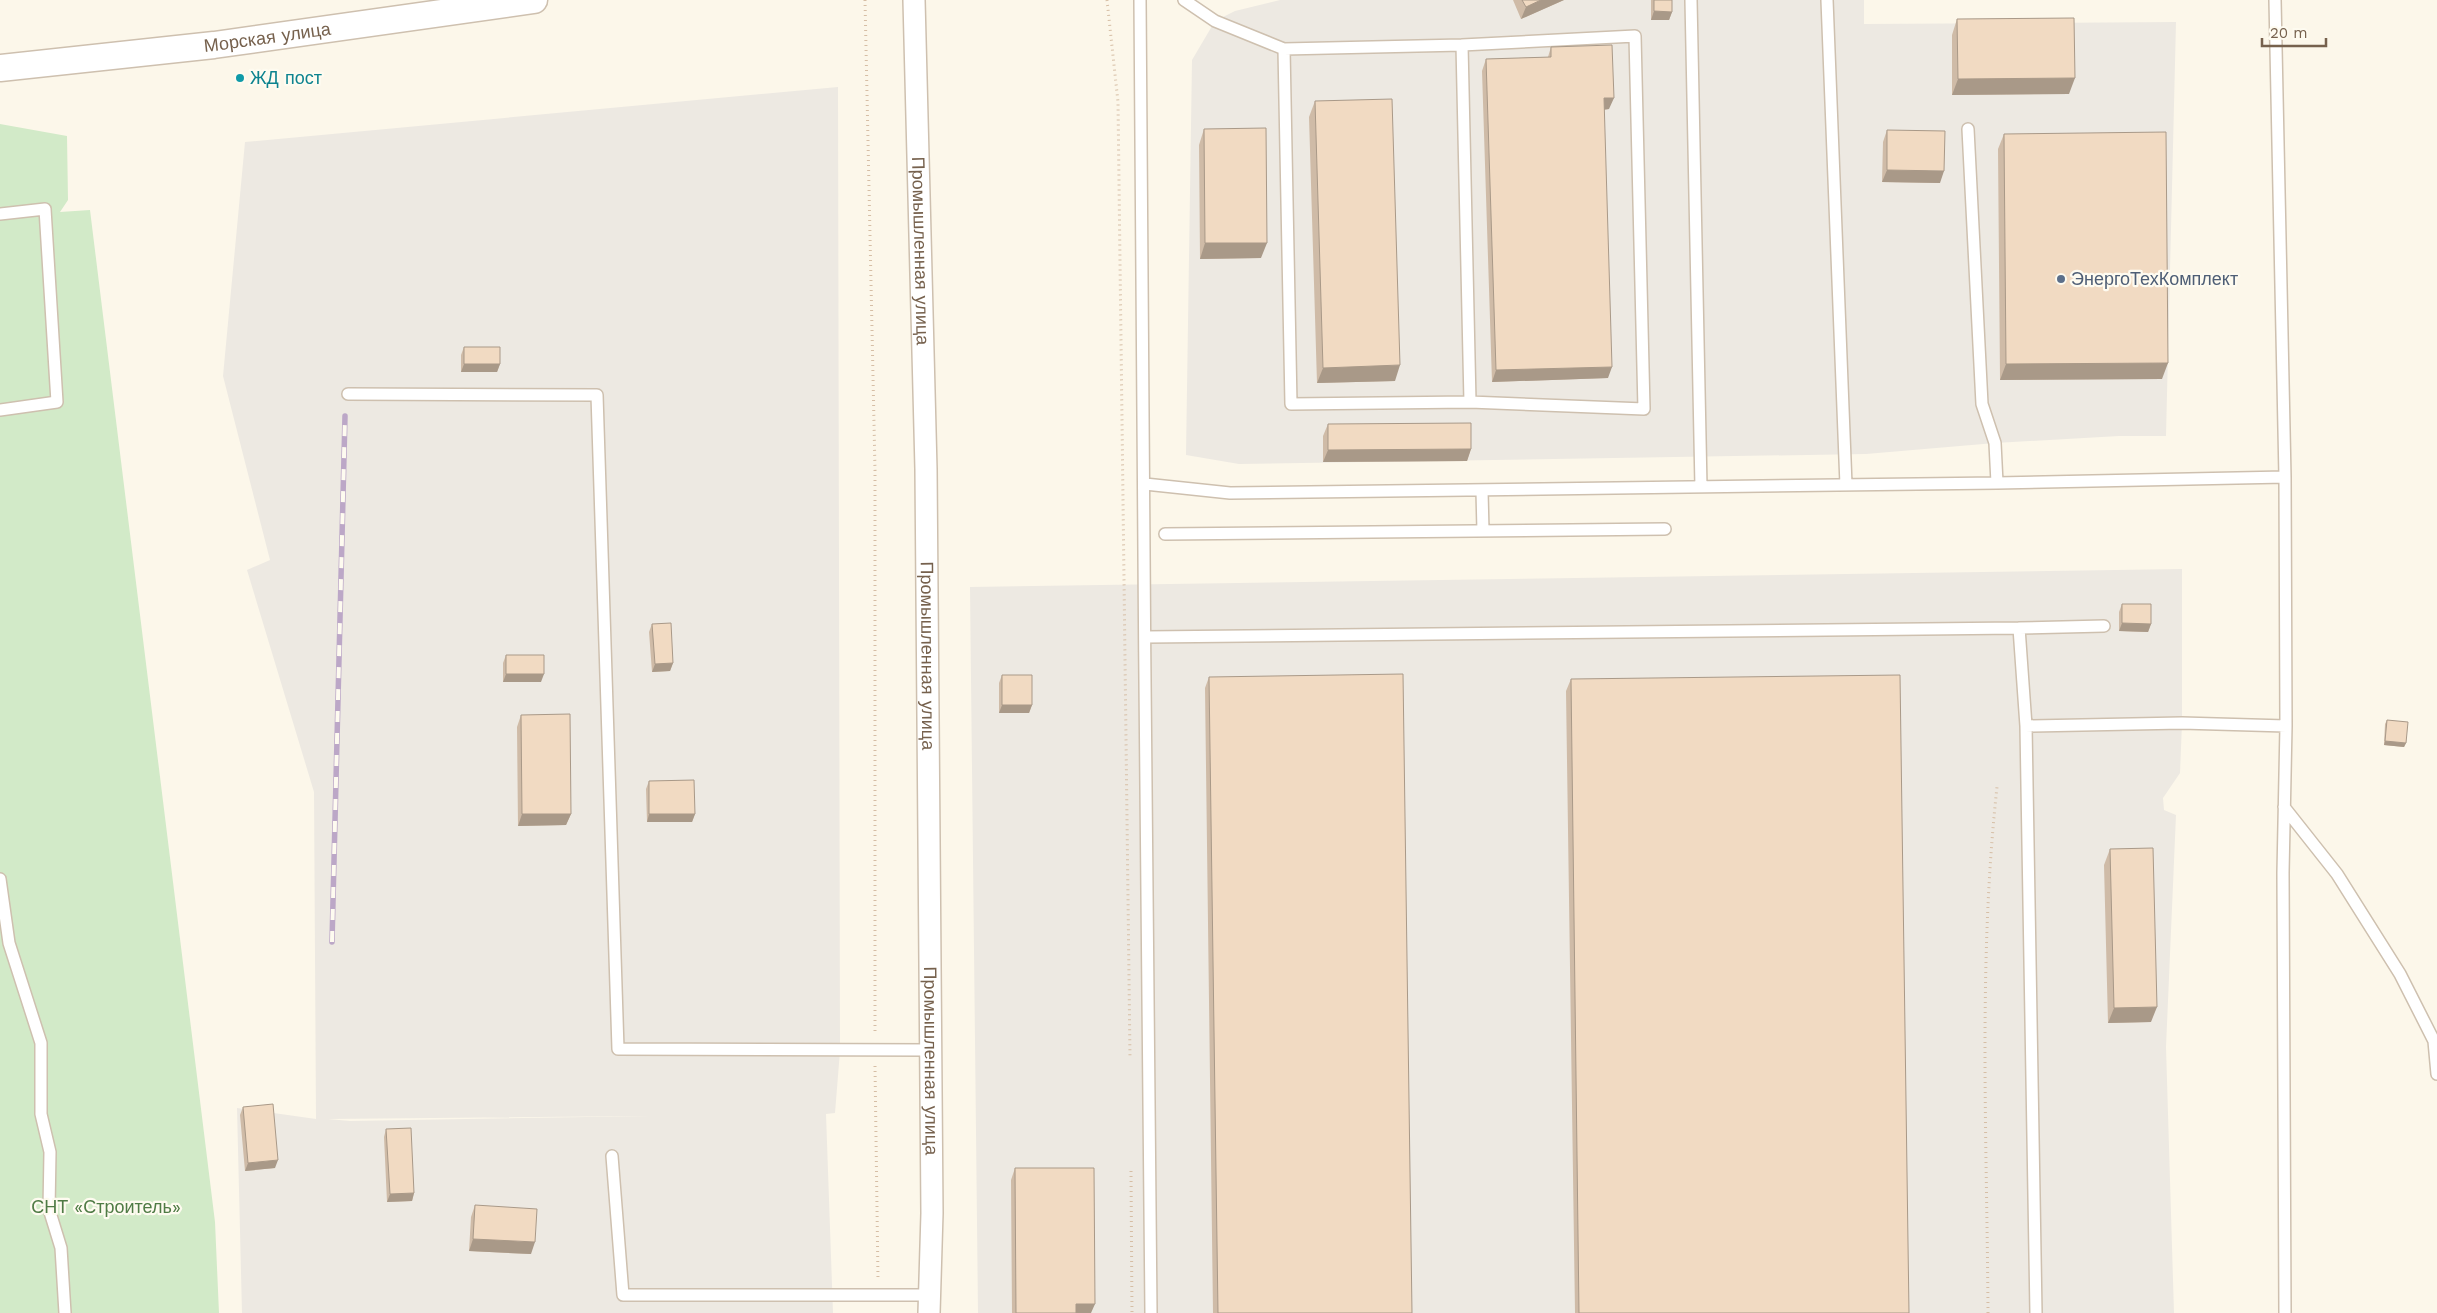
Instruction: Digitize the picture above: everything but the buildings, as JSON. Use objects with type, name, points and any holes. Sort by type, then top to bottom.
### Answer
[{"type":"street","name":"Морская улица","points":[[0,68],[214,45],[534,0]]},
{"type":"street","name":"Промышленная улица","points":[[914,0],[926,469],[930,1304]]},
{"type":"lane","points":[[1140,0],[1146,637],[1145,880],[1151,1313]]},
{"type":"lane","points":[[1184,0],[1215,21],[1284,49],[1462,45],[1635,36],[1644,409],[1470,402],[1291,404],[1284,49]]},
{"type":"lane","points":[[1691,0],[1701,487]]},
{"type":"lane","points":[[1826,0],[1846,485]]},
{"type":"lane","points":[[2275,0],[2285,477],[2286,1313]]},
{"type":"lane","points":[[1462,45],[1470,402]]},
{"type":"lane","points":[[1968,129],[1982,404],[1995,443],[1997,483]]},
{"type":"lane","points":[[0,214],[45,209],[57,402],[0,410]]},
{"type":"lane","points":[[348,394],[597,395],[618,1049],[930,1050]]},
{"type":"lane","points":[[1145,484],[1230,494],[2285,477]]},
{"type":"lane","points":[[1482,491],[1483,531]]},
{"type":"lane","points":[[1166,534],[1665,529]]},
{"type":"lane","points":[[1146,637],[2104,626]]},
{"type":"lane","points":[[2019,628],[2026,726],[2036,1313]]},
{"type":"lane","points":[[2026,726],[2182,723],[2286,726]]},
{"type":"lane","points":[[2284,807],[2337,874],[2400,974],[2434,1041],[2437,1074]]},
{"type":"lane","points":[[0,879],[4,944],[41,1043],[41,1114],[50,1152],[49,1209],[61,1248],[65,1313]]},
{"type":"lane","points":[[612,1156],[623,1296],[878,1295],[930,1304]]},
{"type":"path","points":[[865,0],[875,470],[875,1049],[878,1295]]},
{"type":"path","points":[[1108,0],[1118,102],[1130,1064]]},
{"type":"path","points":[[1988,1313],[1985,972],[1989,860],[1997,786]]},
{"type":"path","points":[[1131,1164],[1132,1313]]},
{"type":"shaded area","points":[[1280,0],[1864,0],[1864,24],[2176,22],[2166,436],[2119,436],[1995,443],[1866,454],[1239,464],[1186,455],[1192,60],[1215,21],[1235,11]]},
{"type":"shaded area","points":[[838,87],[840,1051],[835,1113],[826,1114],[833,1313],[242,1313],[237,1108],[316,1119],[314,792],[247,570],[270,560],[223,376],[245,142]],"holes":[[[650,1116],[350,1121],[328,1119]]]},
{"type":"shaded area","points":[[2182,569],[2182,723],[2180,773],[2163,798],[2164,810],[2176,815],[2166,1047],[2174,1313],[978,1313],[970,587]]},
{"type":"green space","name":"СНТ «Строитель»","points":[[0,124],[67,136],[68,200],[60,212],[90,210],[215,1222],[219,1313],[0,1313]]},
{"type":"railway","points":[[332,942],[345,416]]},
{"type":"place","name":"ЖД пост","points":[[240,78]]},
{"type":"place","name":"ЭнергоТехКомплект","points":[[2061,279]]}]
